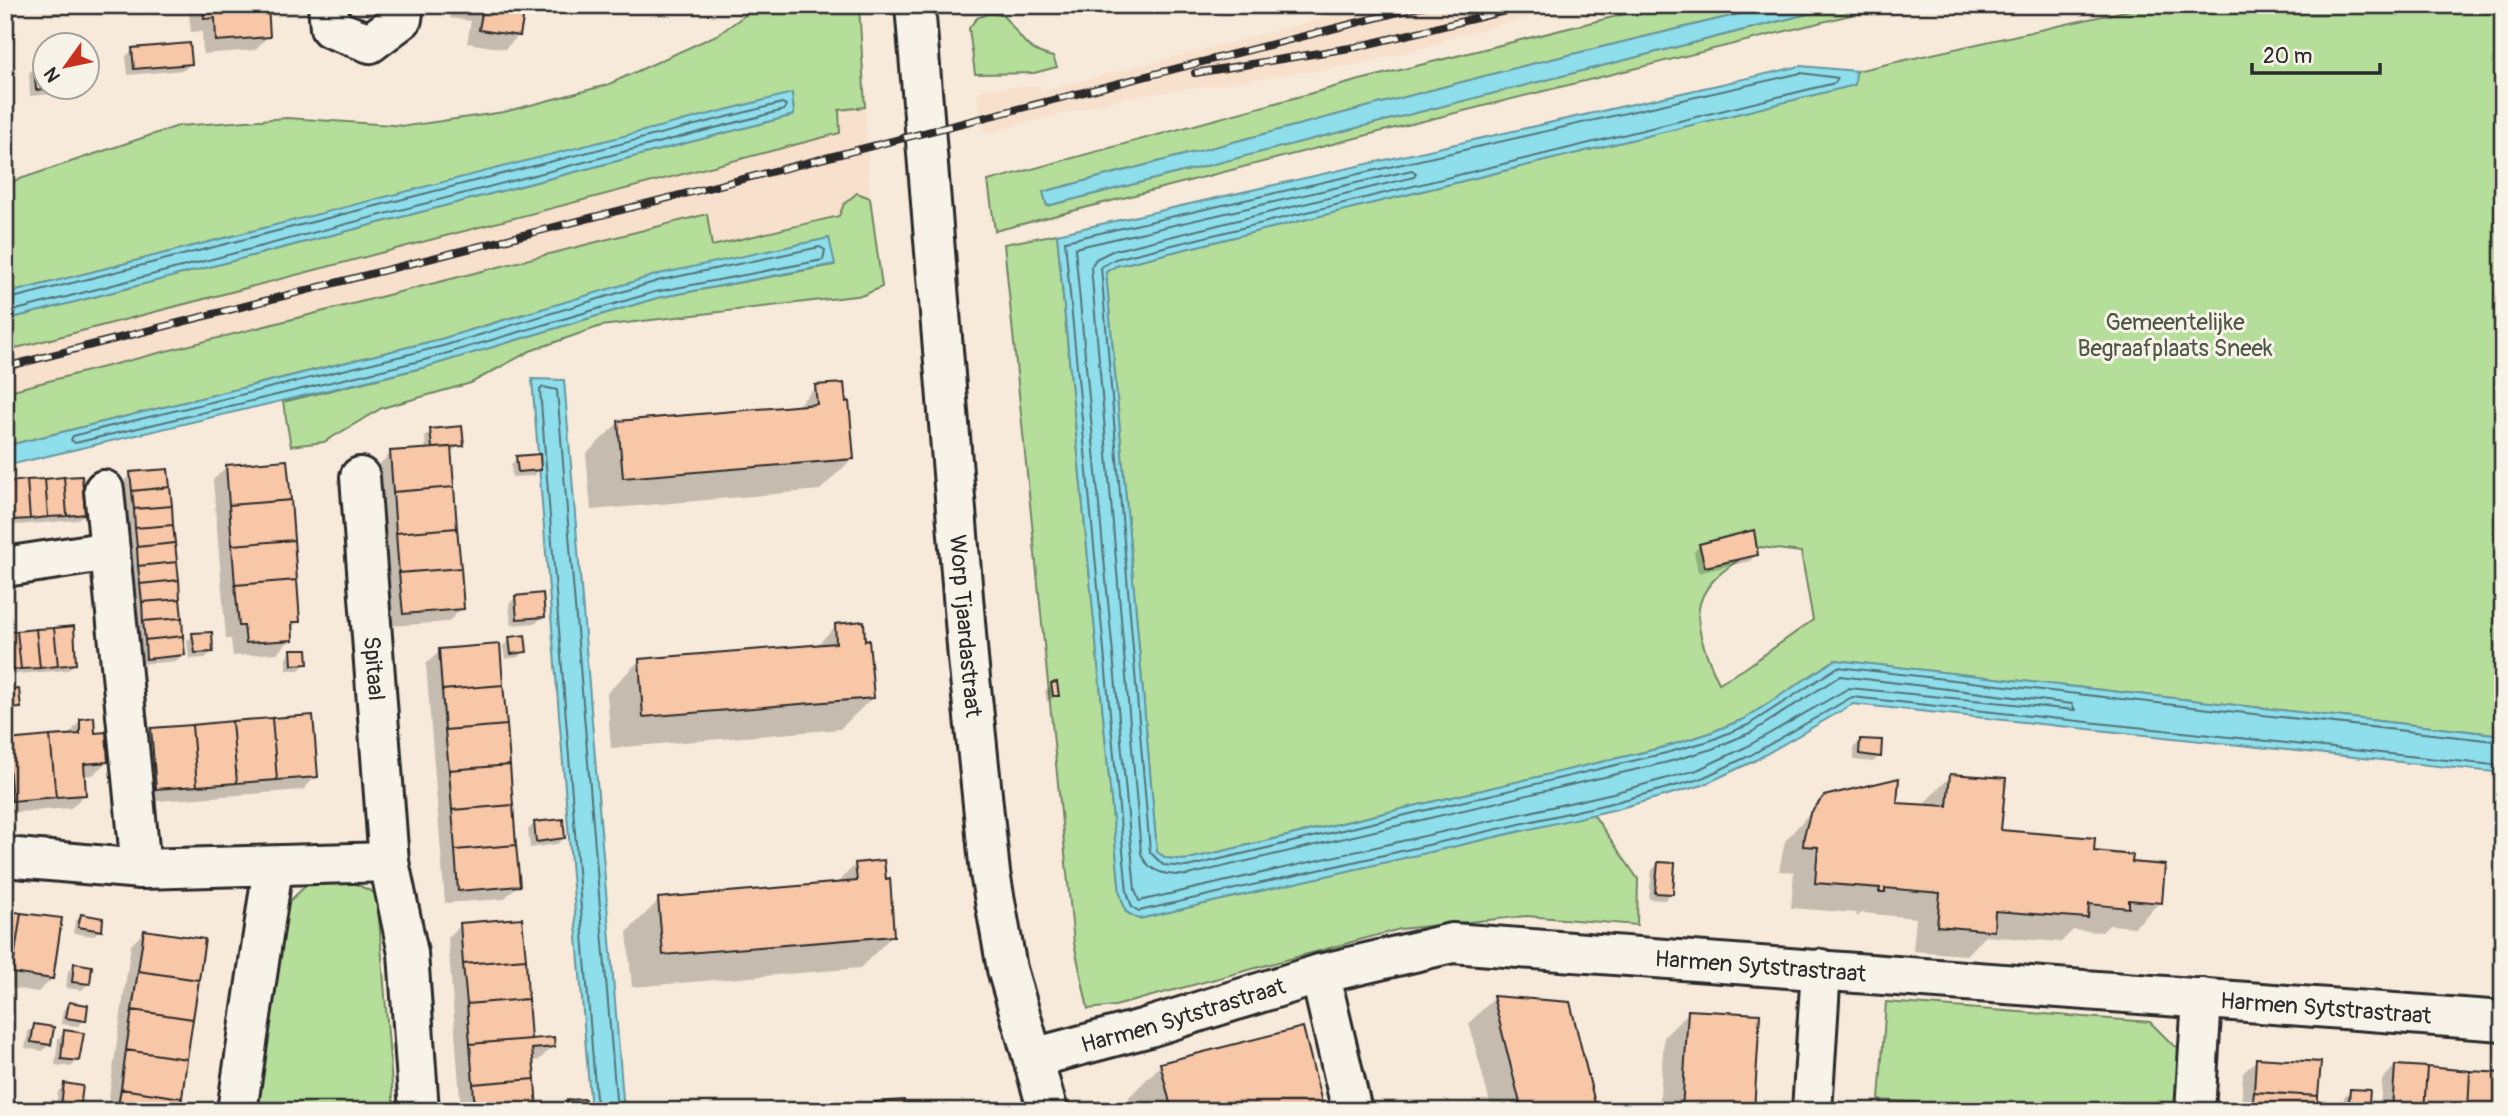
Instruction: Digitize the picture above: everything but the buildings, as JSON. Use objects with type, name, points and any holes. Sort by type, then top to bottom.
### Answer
[{"type":"street","points":[[328,5],[330,28],[370,43],[402,19],[404,5]]},
{"type":"street","name":"Worp Tjaardastraat","points":[[915,5],[968,658],[990,873],[1006,969],[1048,1111]]},
{"type":"street","name":"Spitaal","points":[[360,477],[389,862],[408,953],[419,1111]]},
{"type":"street","points":[[104,490],[141,869]]},
{"type":"street","points":[[5,567],[110,551]]},
{"type":"street","points":[[5,857],[141,869],[389,862]]},
{"type":"street","points":[[237,1111],[273,867]]},
{"type":"street","name":"Harmen Sytstrastraat","points":[[1033,1058],[1146,1028],[1320,974],[1452,943],[2503,1021]]},
{"type":"street","points":[[1812,1111],[1821,969]]},
{"type":"street","points":[[1320,974],[1352,1111]]},
{"type":"street","points":[[2195,1111],[2202,998]]},
{"type":"shaded area","points":[[1376,5],[1577,5],[1443,39],[1443,43],[1356,65],[1128,97],[984,134],[977,92],[984,89],[1040,85],[1042,91]]},
{"type":"shaded area","points":[[865,107],[870,198],[857,194],[844,204],[839,216],[711,246],[707,214],[5,392],[5,351],[840,133],[839,110]]},
{"type":"green space","points":[[759,5],[859,5],[865,107],[839,110],[840,133],[5,351],[5,320],[794,115],[792,94],[5,294],[5,184],[178,126],[287,118],[407,126],[504,112],[607,85],[719,34]]},
{"type":"green space","points":[[1661,5],[1777,5],[1523,66],[1043,192],[1047,206],[1843,5],[1891,5],[995,231],[988,181],[1360,80]]},
{"type":"green space","name":"Gemeentelijke Begraafplaats Sneek","points":[[2152,5],[2503,5],[2503,735],[1835,660],[1744,719],[1665,747],[1185,860],[1166,858],[1157,852],[1106,272],[1116,266],[1854,85],[1856,71]],"holes":[[[1760,547],[1801,552],[1813,620],[1744,669],[1719,683],[1701,637],[1698,619],[1700,603],[1707,589],[1736,561]]]},
{"type":"green space","points":[[989,13],[1002,15],[1034,50],[1053,57],[1057,67],[1034,73],[975,74],[969,28],[977,18]]},
{"type":"green space","points":[[857,193],[870,198],[882,287],[864,295],[601,326],[530,351],[471,383],[382,408],[324,442],[291,446],[283,402],[426,367],[657,298],[834,265],[829,238],[520,315],[441,339],[5,446],[5,392],[707,214],[712,246],[839,216],[844,204]]},
{"type":"green space","points":[[1057,234],[1120,893],[1126,912],[1139,919],[1593,814],[1638,879],[1637,925],[1526,916],[1400,929],[1115,1006],[1088,1009],[1074,943],[1004,244]]},
{"type":"green space","points":[[341,877],[377,894],[394,1111],[252,1111],[282,908],[309,883]]},
{"type":"green space","points":[[1886,1002],[2150,1022],[2174,1046],[2185,1047],[2181,1111],[1995,1111],[1994,1107],[1879,1100]]},
{"type":"water","points":[[1777,5],[1843,5],[1047,206],[1043,192],[1523,66]]},
{"type":"water","points":[[1801,66],[1856,71],[1855,85],[1116,266],[1106,272],[1157,852],[1166,858],[1185,860],[1665,747],[1744,719],[1835,660],[2503,735],[2503,773],[1853,704],[1754,761],[1703,785],[1617,809],[1139,919],[1126,912],[1120,893],[1057,234]]},
{"type":"water","points":[[792,93],[794,115],[5,320],[5,294]]},
{"type":"water","points":[[829,238],[835,264],[657,298],[426,367],[5,466],[5,446],[441,339],[659,274]]},
{"type":"water","points":[[532,379],[564,380],[624,1111],[591,1111]]},
{"type":"railway","points":[[5,367],[1426,5]]},
{"type":"railway","points":[[1195,73],[1356,47],[1530,5]]}]
